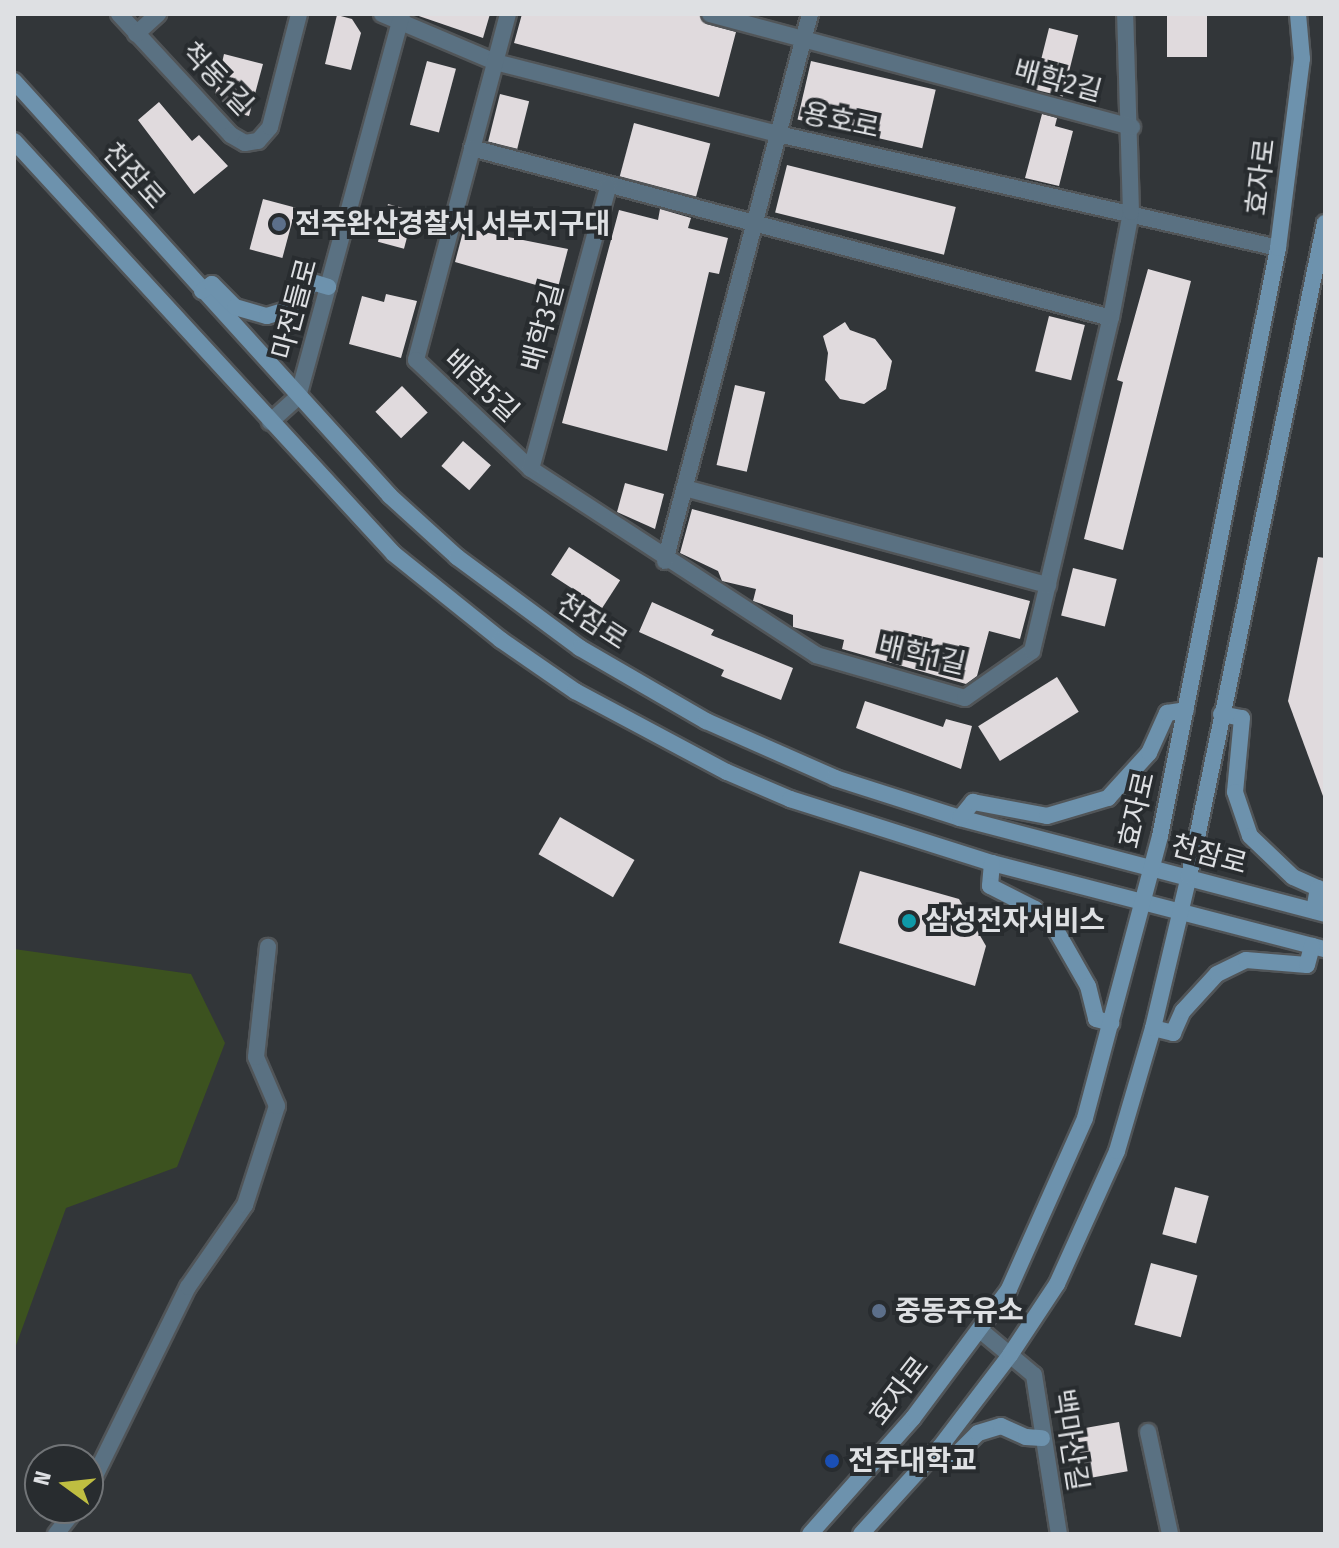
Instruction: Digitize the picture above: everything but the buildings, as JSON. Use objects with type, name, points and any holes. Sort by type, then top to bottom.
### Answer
[{"type":"street","points":[[119,14],[136,34],[158,14]]},
{"type":"street","name":"척동1길","points":[[136,34],[231,135],[245,143],[258,141],[270,127],[299,14]]},
{"type":"street","name":"용호로","points":[[382,14],[401,17],[495,62],[778,134],[1131,212],[1278,248]]},
{"type":"street","name":"배학5길","points":[[508,14],[416,360],[531,469]]},
{"type":"street","name":"배학2길","points":[[710,14],[1132,127]]},
{"type":"street","points":[[531,469],[665,561],[810,14]]},
{"type":"street","name":"배학2길","points":[[1125,14],[1132,127],[1131,212]]},
{"type":"street","name":"효자로","points":[[810,1534],[913,1418],[1009,1289],[1067,1168],[1144,902],[1186,710],[1278,248],[1302,59],[1298,14]]},
{"type":"street","name":"마전들로","points":[[270,422],[298,397],[401,17]]},
{"type":"street","name":"천잠로","points":[[14,81],[390,496],[457,557],[580,648],[706,721],[835,778],[960,818],[1320,912]]},
{"type":"street","points":[[14,141],[394,554],[501,640],[575,691],[790,799],[992,863],[1318,947],[1307,965],[1246,960],[1217,974],[1183,1011],[1173,1033],[1153,1028]]},
{"type":"street","points":[[472,148],[753,226],[1111,318]]},
{"type":"street","name":"배학3길","points":[[531,469],[608,187]]},
{"type":"street","name":"배학1길","points":[[665,561],[816,655],[965,698],[1032,651],[1111,318],[1131,212]]},
{"type":"street","points":[[861,1534],[940,1447],[1010,1355],[1082,1234],[1117,1151],[1153,1028],[1189,876],[1221,714],[1321,262],[1325,223]]},
{"type":"street","points":[[202,291],[212,284],[235,307],[267,316],[297,307],[312,282],[328,287]]},
{"type":"street","points":[[685,488],[1048,585]]},
{"type":"street","points":[[960,818],[973,802],[1047,816],[1108,798],[1149,753],[1167,713],[1186,710]]},
{"type":"street","points":[[1221,714],[1242,718],[1235,792],[1250,836],[1293,877],[1318,888],[1320,912]]},
{"type":"street","points":[[992,863],[990,886],[1035,909],[1056,930],[1088,986],[1096,1019],[1111,1023]]},
{"type":"street","points":[[104,1458],[188,1287],[245,1205],[277,1106],[256,1057],[268,947]]},
{"type":"street","name":"백마산길","points":[[980,1330],[1034,1375],[1059,1534]]},
{"type":"street","points":[[940,1447],[953,1458],[978,1433],[1001,1426],[1026,1437],[1042,1438]]},
{"type":"street","points":[[1148,1432],[1170,1534]]},
{"type":"green space","points":[[14,949],[191,974],[225,1043],[177,1167],[66,1208],[14,1351]]},
{"type":"place","name":"전주완산경찰서 서부지구대","points":[[279,224]]},
{"type":"place","name":"삼성전자서비스","points":[[909,921]]},
{"type":"place","name":"중동주유소","points":[[879,1311]]},
{"type":"place","name":"전주대학교","points":[[832,1461]]}]
